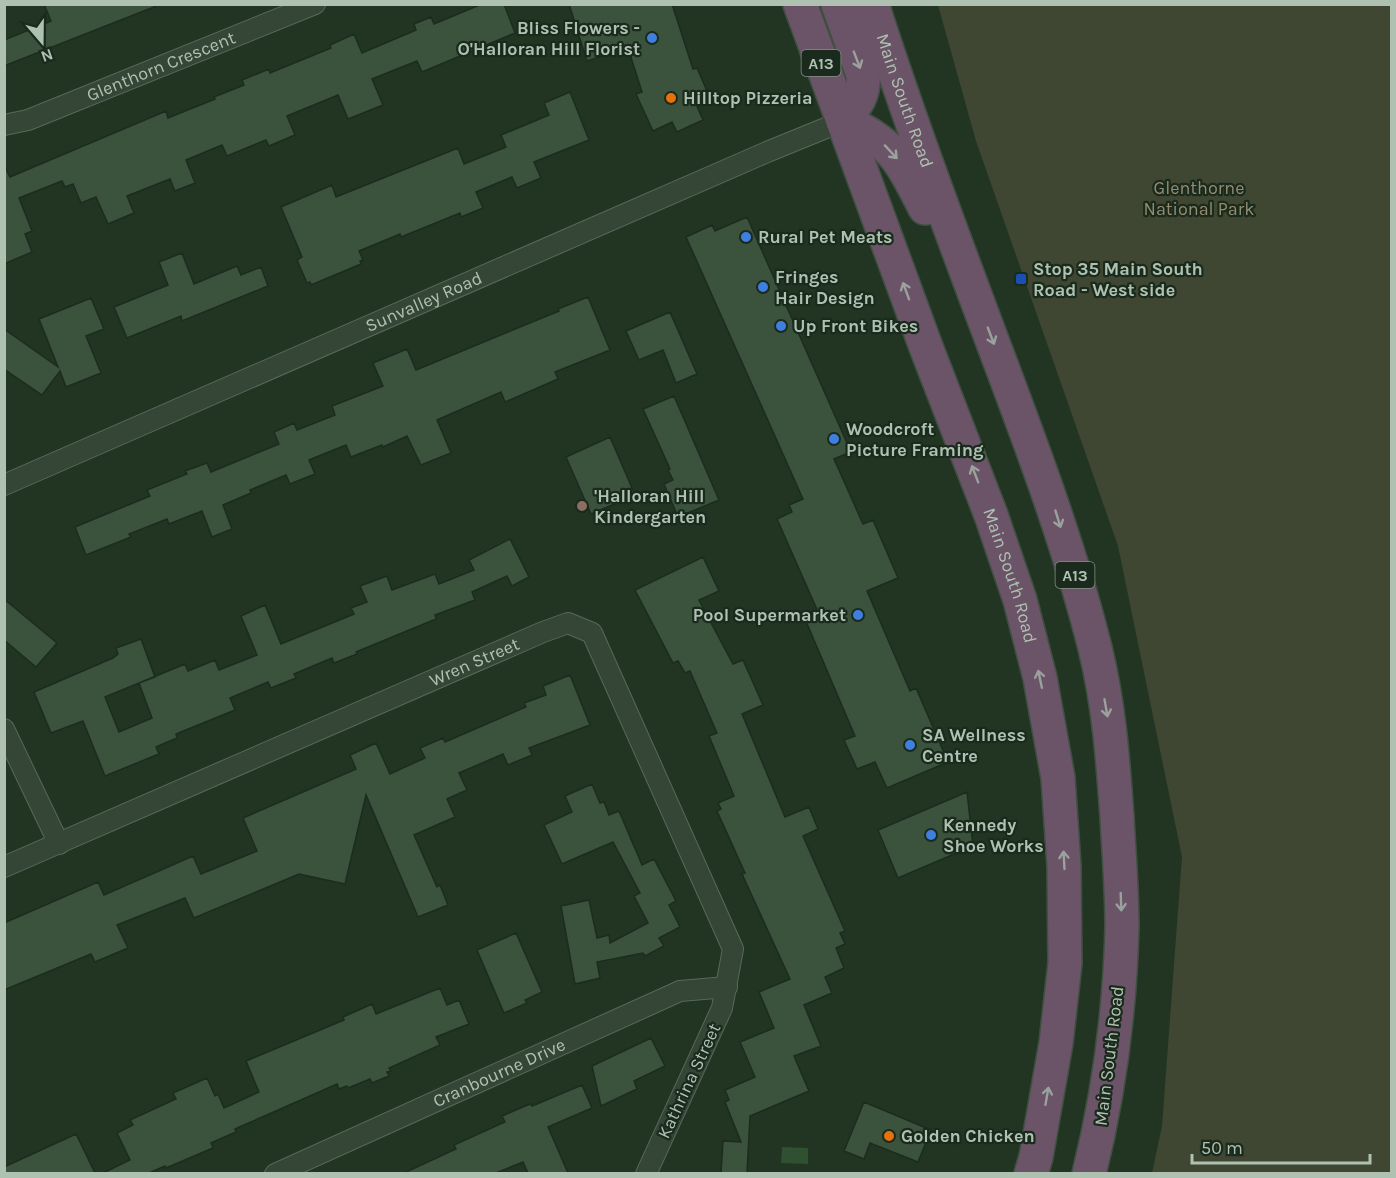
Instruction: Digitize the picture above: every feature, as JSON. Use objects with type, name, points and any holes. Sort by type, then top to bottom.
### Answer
[{"type":"highway","name":"Main South Road","points":[[800,4],[991,515],[1020,600],[1040,678],[1058,778],[1064,866],[1065,963],[1056,1043],[1032,1173]]},
{"type":"highway","points":[[838,4],[863,75],[864,86],[860,99],[843,121],[865,130],[885,145],[898,160],[975,293]]},
{"type":"highway","name":"Main South Road","points":[[872,4],[900,93],[1051,496],[1096,651],[1108,714],[1114,771],[1122,924],[1112,1053],[1102,1122],[1089,1173]]},
{"type":"street","name":"Glenthorn Crescent","points":[[4,125],[28,120],[315,4]]},
{"type":"street","name":"Sunvalley Road","points":[[5,484],[756,156],[843,121]]},
{"type":"street","name":"Wren Street","points":[[4,867],[567,623],[592,633],[719,913],[733,949],[727,987]]},
{"type":"street","points":[[4,729],[59,844]]},
{"type":"street","name":"Cranbourne Drive","points":[[275,1173],[680,992],[727,987]]},
{"type":"street","name":"Kathrina Street","points":[[646,1173],[722,1008],[727,987]]},
{"type":"green space","name":"Glenthorne National Park","points":[[938,5],[1391,5],[1391,1173],[1152,1173],[1162,1126],[1182,857],[1118,546],[976,141]]},
{"type":"shaded area","points":[[782,1147],[808,1148],[808,1164],[781,1163]]},
{"type":"building","points":[[44,4],[159,5],[4,66],[4,40],[51,21]]},
{"type":"building","points":[[482,4],[504,4],[515,33],[422,72],[417,61],[372,79],[383,105],[348,119],[338,95],[287,116],[295,135],[269,146],[266,140],[227,156],[222,145],[186,160],[195,183],[175,191],[170,179],[127,196],[134,213],[108,224],[96,197],[81,203],[73,184],[65,187],[62,181],[19,198],[32,231],[25,234],[32,252],[4,264],[4,165],[10,177],[166,111],[168,118],[215,99],[214,97],[244,85],[242,80],[269,69],[270,73],[331,48],[330,45],[354,34],[362,53],[416,30],[414,24],[431,17],[434,24]]},
{"type":"building","points":[[569,4],[672,4],[693,69],[697,68],[707,91],[693,97],[703,120],[677,132],[672,122],[653,131],[636,94],[642,92],[628,48],[587,61]]},
{"type":"building","points":[[570,92],[589,140],[534,162],[541,178],[517,188],[512,177],[476,192],[483,208],[461,217],[460,213],[359,251],[363,260],[360,261],[361,264],[311,285],[310,282],[307,283],[297,260],[302,257],[281,207],[332,185],[336,197],[458,148],[464,164],[506,147],[501,135],[549,115],[544,103]]},
{"type":"building","points":[[747,217],[851,452],[834,459],[863,524],[873,520],[898,578],[867,591],[910,691],[916,688],[948,762],[887,788],[875,762],[857,769],[844,740],[855,736],[805,619],[818,612],[777,519],[792,512],[789,505],[803,499],[686,237],[712,225],[715,231]]},
{"type":"building","points":[[182,253],[194,284],[237,266],[241,275],[261,267],[268,286],[182,321],[181,316],[127,338],[114,307],[168,285],[159,262]]},
{"type":"building","points":[[588,297],[610,350],[555,372],[558,379],[505,402],[501,392],[437,420],[451,453],[421,465],[407,436],[383,447],[382,445],[351,457],[346,445],[309,460],[315,474],[290,484],[286,475],[250,490],[251,493],[223,505],[232,529],[212,537],[202,511],[169,524],[167,519],[129,534],[131,537],[86,555],[75,527],[150,496],[147,490],[187,474],[185,471],[207,463],[211,472],[279,444],[274,432],[294,423],[297,430],[335,415],[332,406],[383,386],[373,363],[407,349],[416,370]]},
{"type":"building","points":[[91,298],[104,329],[86,336],[101,373],[66,387],[60,371],[42,395],[4,369],[4,329],[58,367],[39,319]]},
{"type":"building","points":[[670,312],[697,374],[676,383],[663,350],[639,360],[626,331]]},
{"type":"building","points":[[674,396],[719,500],[678,517],[664,484],[673,480],[668,470],[670,469],[643,409]]},
{"type":"building","points":[[610,437],[635,495],[591,514],[566,457]]},
{"type":"building","points":[[510,539],[529,577],[512,586],[507,576],[472,592],[475,600],[435,615],[436,619],[356,652],[357,654],[334,663],[332,658],[294,674],[296,678],[271,688],[268,682],[230,698],[235,710],[176,734],[177,738],[156,747],[159,754],[105,776],[83,721],[51,733],[34,692],[113,658],[118,654],[116,648],[141,639],[155,676],[185,664],[188,671],[215,660],[219,670],[257,655],[241,616],[265,605],[281,644],[354,614],[351,608],[367,602],[360,586],[387,576],[392,590],[435,574],[439,584],[474,570],[469,560]],"holes":[[[139,683],[152,718],[119,732],[105,697]]]},
{"type":"building","points":[[703,557],[719,591],[699,600],[733,664],[743,660],[763,705],[742,714],[785,817],[809,807],[818,829],[803,836],[845,931],[840,933],[845,944],[836,948],[844,968],[825,977],[832,993],[804,1005],[821,1046],[794,1056],[809,1091],[750,1116],[747,1173],[721,1173],[723,1141],[741,1142],[725,1102],[729,1100],[725,1090],[755,1077],[740,1042],[774,1028],[759,992],[790,979],[742,874],[745,873],[717,811],[721,809],[718,803],[734,796],[709,736],[717,733],[690,671],[685,673],[678,661],[673,663],[635,590]]},
{"type":"building","points":[[4,599],[57,643],[36,667],[4,640]]},
{"type":"building","points":[[570,675],[590,725],[529,748],[532,755],[508,765],[503,754],[459,773],[467,790],[447,799],[455,817],[414,835],[437,887],[440,885],[448,905],[418,917],[366,795],[345,884],[299,874],[194,918],[185,898],[117,925],[128,948],[95,962],[91,954],[4,990],[4,923],[98,882],[104,895],[193,856],[201,874],[257,851],[243,818],[356,769],[350,755],[376,743],[390,774],[425,758],[420,748],[443,738],[445,742],[526,707],[524,703],[546,695],[543,686]]},
{"type":"building","points":[[592,784],[600,803],[604,802],[609,815],[619,811],[642,865],[654,859],[676,901],[669,905],[680,927],[659,938],[664,946],[645,956],[643,953],[597,962],[600,978],[575,984],[561,906],[589,900],[597,938],[609,935],[610,943],[648,923],[634,896],[640,893],[613,842],[562,864],[544,825],[572,812],[565,796]]},
{"type":"building","points":[[967,792],[973,846],[898,878],[878,830]]},
{"type":"building","points":[[516,933],[542,992],[525,1000],[527,1003],[504,1013],[477,950]]},
{"type":"building","points":[[440,988],[447,1005],[459,1000],[469,1024],[436,1037],[440,1045],[389,1068],[391,1071],[387,1072],[389,1076],[372,1083],[370,1079],[348,1088],[347,1086],[339,1089],[337,1084],[235,1129],[236,1132],[211,1143],[213,1148],[166,1168],[165,1166],[149,1173],[103,1173],[130,1160],[117,1133],[133,1125],[130,1120],[176,1099],[173,1093],[207,1078],[215,1096],[218,1094],[224,1108],[259,1092],[246,1061],[344,1020],[343,1017],[372,1004],[376,1014]]},
{"type":"building","points":[[651,1038],[665,1066],[634,1081],[637,1089],[601,1106],[592,1066]]},
{"type":"building","points":[[582,1085],[592,1108],[548,1127],[568,1173],[528,1173],[523,1162],[496,1173],[404,1173],[456,1149],[454,1145],[505,1122],[502,1116]]},
{"type":"building","name":"Golden Chicken","points":[[864,1102],[931,1130],[918,1162],[870,1143],[864,1159],[844,1151]]},
{"type":"building","points":[[76,1134],[95,1173],[4,1173],[4,1167]]},
{"type":"place","name":"Bliss Flowers - O'Halloran Hill Florist","points":[[652,38]]},
{"type":"place","name":"Hilltop Pizzeria","points":[[671,98]]},
{"type":"place","name":"Rural Pet Meats","points":[[746,237]]},
{"type":"place","name":"Stop 35 Main South Road - West side","points":[[1021,279]]},
{"type":"place","name":"Fringes Hair Design","points":[[763,287]]},
{"type":"place","name":"Up Front Bikes","points":[[781,326]]},
{"type":"place","name":"Woodcroft Picture Framing","points":[[834,439]]},
{"type":"place","name":"'Halloran Hill Kindergarten","points":[[582,506]]},
{"type":"place","name":"Pool Supermarket","points":[[858,615]]},
{"type":"place","name":"SA Wellness Centre","points":[[910,745]]},
{"type":"place","name":"Kennedy Shoe Works","points":[[931,835]]},
{"type":"place","name":"Golden Chicken","points":[[889,1136]]}]
